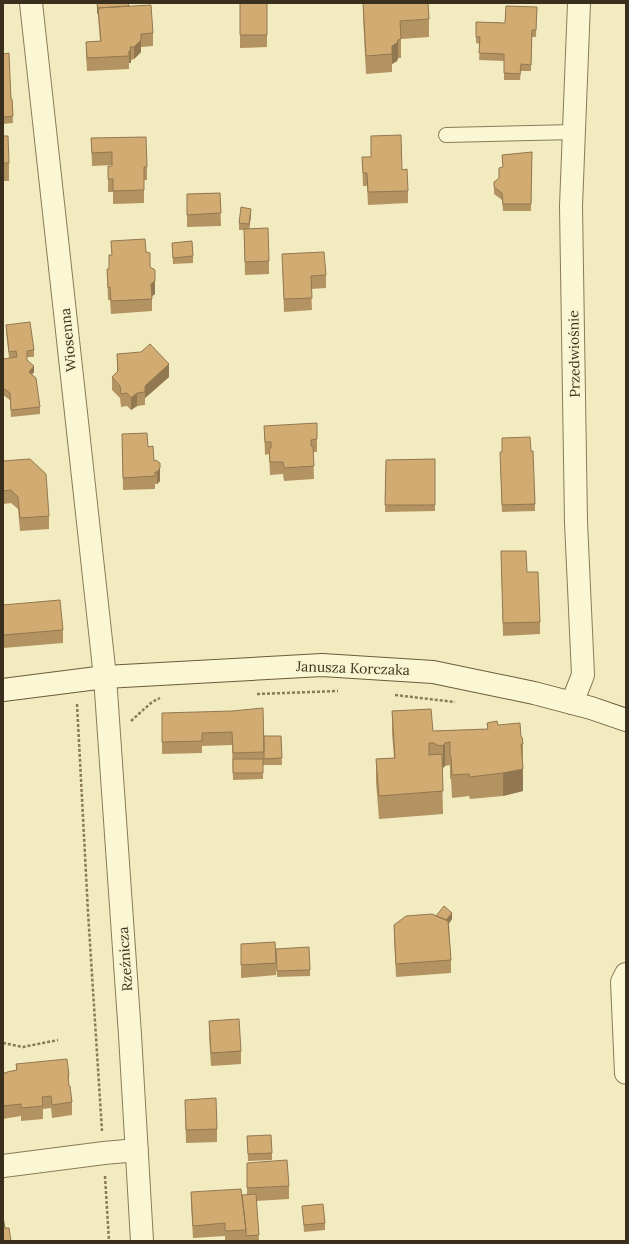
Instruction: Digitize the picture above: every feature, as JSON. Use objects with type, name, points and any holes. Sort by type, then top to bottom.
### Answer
[{"type":"street","name":"Wiosenna","points":[[32,3],[105,677]]},
{"type":"street","name":"Przedwiośnie","points":[[572,703],[582,675],[576,522],[571,206],[579,3]]},
{"type":"street","name":"Janusza Korczaka","points":[[3,690],[105,677],[322,665],[433,672],[534,693],[591,708],[626,720]]},
{"type":"street","name":"Rzeźnicza","points":[[105,677],[142,1241]]},
{"type":"street","points":[[626,974],[622,982],[626,1073]]},
{"type":"street","points":[[3,1166],[104,1152],[137,1150]]},
{"type":"lane","points":[[446,135],[575,132]]},
{"type":"path","points":[[250,694],[345,691]]},
{"type":"path","points":[[391,694],[460,703]]},
{"type":"path","points":[[78,730],[88,726],[130,722],[152,702],[162,697]]},
{"type":"path","points":[[79,738],[87,904],[109,1241]]},
{"type":"path","points":[[3,1043],[23,1047],[58,1040]]},
{"type":"building","points":[[97,3],[128,3],[129,6],[98,8],[98,14]]},
{"type":"building","points":[[240,3],[267,3],[267,35],[240,35]]},
{"type":"building","points":[[363,3],[428,3],[429,19],[400,21],[401,39],[392,46],[392,54],[366,56]]},
{"type":"building","points":[[151,5],[153,33],[141,34],[141,40],[134,47],[130,47],[131,50],[129,51],[129,56],[87,58],[86,42],[101,41],[98,8]]},
{"type":"building","points":[[506,6],[537,7],[536,30],[532,30],[531,65],[521,64],[520,74],[504,73],[504,54],[479,53],[480,37],[476,37],[476,22],[505,23]]},
{"type":"building","points":[[9,53],[13,116],[3,117],[3,54]]},
{"type":"building","points":[[401,135],[402,170],[407,169],[408,191],[368,192],[367,173],[363,173],[362,157],[371,157],[371,136]]},
{"type":"building","points":[[3,136],[8,136],[9,163],[3,163]]},
{"type":"building","points":[[146,137],[147,167],[144,167],[144,190],[113,191],[113,179],[108,179],[108,166],[112,166],[112,152],[92,153],[91,138]]},
{"type":"building","points":[[532,152],[531,204],[503,204],[502,193],[494,187],[494,182],[499,178],[499,168],[503,167],[502,155]]},
{"type":"building","points":[[220,193],[221,213],[187,215],[187,194]]},
{"type":"building","points":[[241,207],[251,209],[249,224],[239,223]]},
{"type":"building","points":[[268,228],[269,261],[245,262],[244,229]]},
{"type":"building","points":[[145,239],[146,252],[150,253],[150,267],[155,270],[155,281],[151,284],[152,299],[111,301],[110,287],[108,288],[107,269],[109,269],[109,255],[112,255],[111,241]]},
{"type":"building","points":[[192,241],[193,256],[173,258],[172,243]]},
{"type":"building","points":[[324,252],[326,275],[311,276],[312,298],[284,299],[282,254]]},
{"type":"building","points":[[30,322],[34,350],[27,351],[27,360],[34,366],[29,372],[36,378],[40,407],[11,410],[10,393],[3,388],[3,359],[17,357],[16,351],[9,352],[6,325]]},
{"type":"building","points":[[150,344],[169,364],[145,386],[145,392],[137,393],[131,398],[127,393],[121,394],[120,386],[112,377],[118,371],[117,354],[141,352]]},
{"type":"building","points":[[317,423],[317,439],[311,440],[311,446],[313,446],[314,466],[284,468],[283,462],[270,462],[269,448],[271,448],[271,442],[265,442],[264,426]]},
{"type":"building","points":[[147,433],[148,447],[153,446],[154,461],[156,460],[160,463],[160,468],[157,472],[155,472],[155,476],[123,478],[122,434]]},
{"type":"building","points":[[530,437],[531,451],[533,451],[535,504],[502,505],[500,452],[502,452],[502,438]]},
{"type":"building","points":[[30,459],[46,474],[49,516],[20,518],[18,497],[11,490],[3,491],[3,461]]},
{"type":"building","points":[[435,459],[435,505],[385,505],[386,460]]},
{"type":"building","points":[[501,551],[526,551],[527,572],[538,572],[540,622],[503,623]]},
{"type":"building","points":[[60,600],[63,630],[3,635],[3,605]]},
{"type":"building","points":[[263,708],[264,752],[233,753],[232,732],[202,733],[202,741],[162,742],[162,713],[232,711]]},
{"type":"building","points":[[431,709],[433,731],[488,729],[487,723],[497,721],[498,725],[520,723],[523,744],[521,744],[523,769],[470,777],[469,774],[452,775],[450,742],[445,743],[443,746],[429,743],[429,755],[442,754],[443,791],[379,796],[376,759],[395,758],[392,711]]},
{"type":"building","points":[[264,736],[281,736],[282,758],[264,759]]},
{"type":"building","points":[[233,759],[263,759],[263,773],[233,773]]},
{"type":"building","points":[[444,906],[452,913],[446,920],[436,916]]},
{"type":"building","points":[[432,914],[448,921],[451,960],[396,964],[394,925],[406,916]]},
{"type":"building","points":[[275,942],[276,963],[241,965],[241,944]]},
{"type":"building","points":[[309,947],[310,970],[277,971],[276,949]]},
{"type":"building","points":[[239,1019],[241,1051],[211,1053],[209,1021]]},
{"type":"building","points":[[67,1059],[72,1102],[52,1105],[51,1096],[42,1097],[43,1106],[21,1108],[21,1104],[3,1106],[3,1073],[17,1070],[16,1064]]},
{"type":"building","points":[[216,1098],[217,1129],[186,1130],[185,1100]]},
{"type":"building","points":[[271,1135],[272,1153],[248,1154],[247,1136]]},
{"type":"building","points":[[287,1160],[289,1186],[247,1188],[247,1163]]},
{"type":"building","points":[[241,1189],[246,1230],[225,1231],[225,1223],[193,1226],[191,1192]]},
{"type":"building","points":[[256,1194],[259,1235],[246,1236],[242,1195]]},
{"type":"building","points":[[323,1204],[325,1223],[304,1225],[302,1206]]},
{"type":"building","points":[[3,1217],[5,1228],[9,1228],[11,1241],[3,1241]]}]
